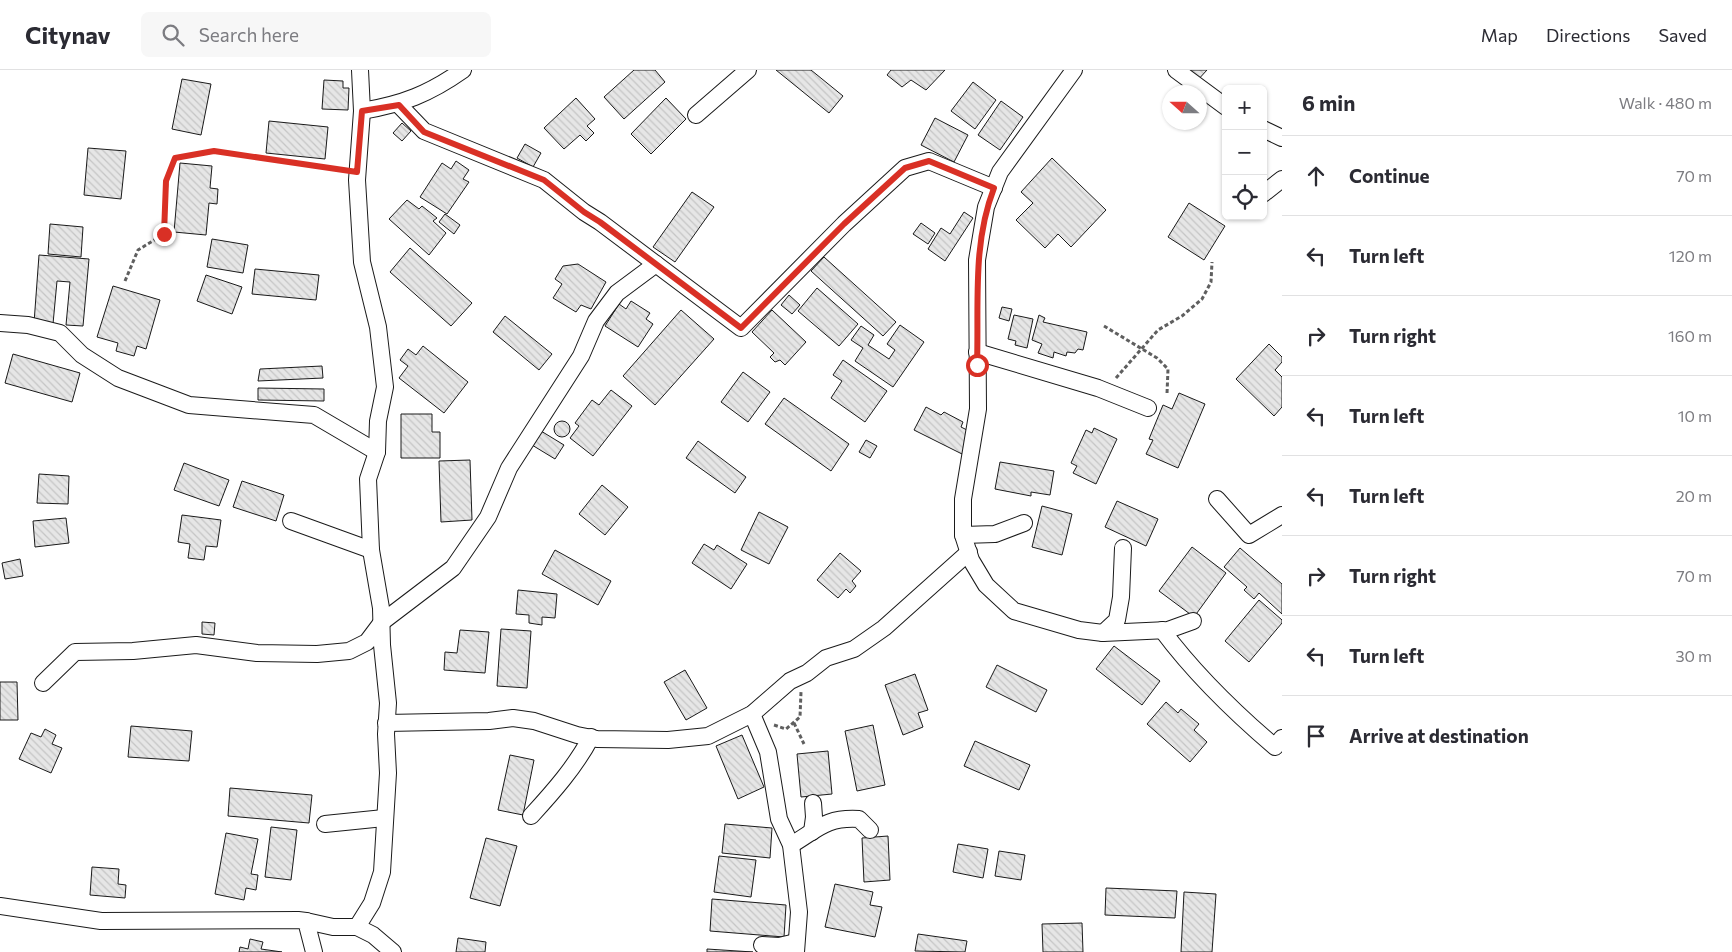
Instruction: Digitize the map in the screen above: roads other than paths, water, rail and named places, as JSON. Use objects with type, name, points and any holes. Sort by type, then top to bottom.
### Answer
[{"type":"street","points":[[357,927],[372,903],[382,872],[388,773],[386,722],[388,703],[382,608],[371,550],[368,479],[377,452],[378,421],[385,387],[378,327],[362,262],[357,172],[362,111],[360,70]]},
{"type":"street","points":[[362,111],[399,105],[444,83],[463,70]]},
{"type":"street","points":[[696,116],[748,70]]},
{"type":"street","points":[[1074,70],[1000,172],[986,207],[977,260],[978,409],[963,499],[963,535],[971,560],[986,585],[1014,611],[1079,630],[1103,633],[1168,630],[1193,621]]},
{"type":"street","points":[[1176,70],[1222,104]]},
{"type":"street","points":[[399,105],[424,132],[544,180],[584,212],[741,328],[844,224],[905,168],[929,161],[994,188]]},
{"type":"street","points":[[1267,132],[1282,138]]},
{"type":"street","points":[[1267,191],[1282,179]]},
{"type":"street","points":[[44,683],[75,652],[133,651],[196,645],[257,654],[318,654],[349,651],[367,642],[382,622],[453,568],[488,517],[509,468],[581,356],[596,321],[617,293],[656,264]]},
{"type":"street","points":[[0,323],[28,326],[60,333],[82,355],[118,378],[189,405],[314,415],[377,452]]},
{"type":"street","points":[[978,352],[1105,391],[1148,408]]},
{"type":"street","points":[[1217,500],[1249,535],[1282,515]]},
{"type":"street","points":[[291,521],[371,550]]},
{"type":"street","points":[[963,535],[995,534],[1024,524]]},
{"type":"street","points":[[1103,633],[1117,620],[1121,597],[1124,548]]},
{"type":"street","points":[[386,722],[489,721],[513,718],[534,721],[591,737],[637,740],[687,740],[708,736],[752,714],[773,694],[826,658],[854,650],[884,628],[968,552]]},
{"type":"street","points":[[1162,630],[1180,654],[1249,725],[1275,747],[1282,738]]},
{"type":"street","points":[[752,714],[768,752],[780,819],[791,845],[798,912],[796,947],[762,945]]},
{"type":"street","points":[[531,816],[583,753],[591,737]]},
{"type":"street","points":[[812,832],[813,803]]},
{"type":"street","points":[[325,824],[384,818]]},
{"type":"street","points":[[791,845],[823,824],[840,818],[859,819],[870,830]]},
{"type":"street","points":[[0,906],[101,921],[306,921],[332,927],[357,927],[373,935],[393,952]]},
{"type":"street","points":[[306,921],[314,952]]}]
